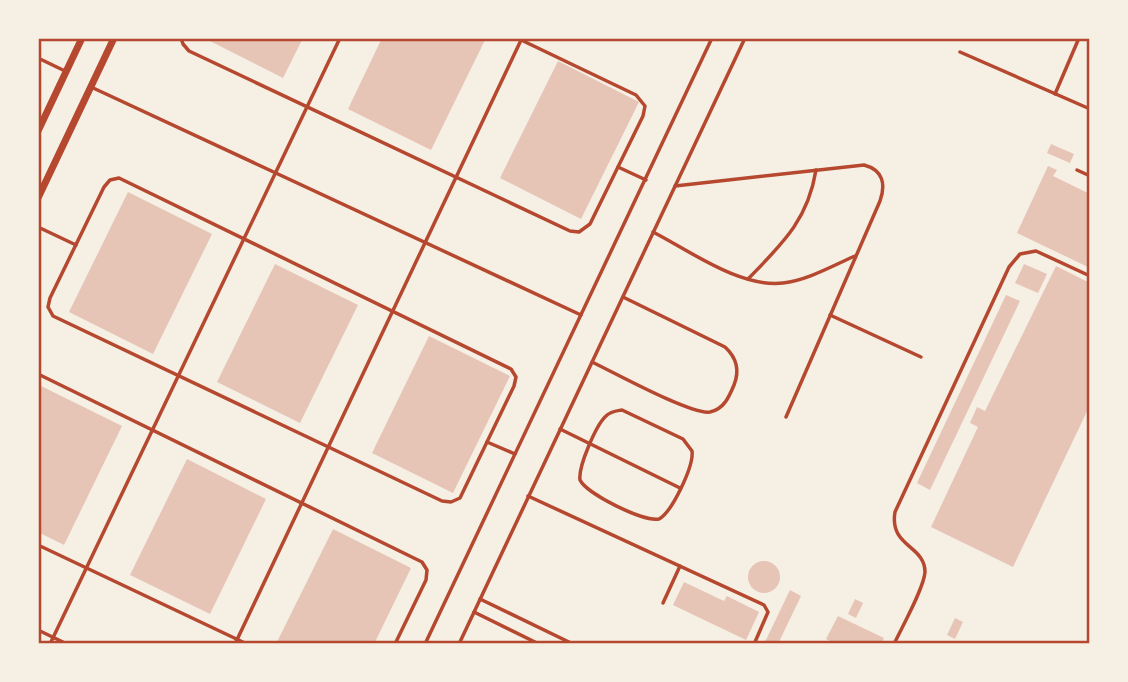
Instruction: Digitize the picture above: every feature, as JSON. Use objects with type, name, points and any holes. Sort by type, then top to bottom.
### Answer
[{"type":"street","points":[[38,131],[82,38]]},
{"type":"street","points":[[38,198],[114,38]]},
{"type":"lane","points":[[181,38],[189,51],[307,106],[456,177],[570,231],[579,232],[588,228],[645,111],[640,98],[520,39],[456,177],[236,641]]},
{"type":"lane","points":[[50,643],[340,38]]},
{"type":"lane","points":[[425,643],[712,38]]},
{"type":"lane","points":[[459,643],[745,38]]},
{"type":"lane","points":[[1055,94],[1079,38]]},
{"type":"lane","points":[[960,52],[1090,109]]},
{"type":"lane","points":[[38,58],[66,72]]},
{"type":"lane","points":[[91,87],[581,315]]},
{"type":"lane","points":[[675,186],[863,165],[874,169],[881,177],[882,195],[786,417]]},
{"type":"lane","points":[[618,167],[646,180]]},
{"type":"lane","points":[[748,280],[798,223],[809,199],[816,170]]},
{"type":"lane","points":[[1077,170],[1090,176]]},
{"type":"lane","points":[[120,177],[507,366],[514,372],[514,386],[460,498],[446,502],[53,316],[48,303],[76,245],[107,183],[120,177]]},
{"type":"lane","points":[[38,227],[76,245]]},
{"type":"lane","points":[[653,232],[748,280],[772,283],[793,281],[855,256]]},
{"type":"lane","points":[[894,643],[923,582],[925,570],[921,558],[897,535],[893,520],[895,512],[1009,267],[1020,254],[1037,251],[1090,276]]},
{"type":"lane","points":[[592,362],[699,412],[713,411],[728,398],[737,374],[735,359],[730,352],[622,297]]},
{"type":"lane","points":[[830,315],[921,357]]},
{"type":"lane","points":[[38,374],[418,559],[425,566],[426,580],[395,642],[404,643]]},
{"type":"lane","points":[[616,411],[628,411],[683,439],[690,446],[692,462],[667,514],[659,520],[646,519],[582,485],[579,471],[591,444],[606,416],[616,411]]},
{"type":"lane","points":[[560,429],[680,488]]},
{"type":"lane","points":[[487,442],[516,454]]},
{"type":"lane","points":[[528,496],[767,607],[768,612],[755,642]]},
{"type":"lane","points":[[38,545],[236,641],[247,643]]},
{"type":"lane","points":[[663,603],[680,566]]},
{"type":"lane","points":[[480,599],[573,643]]},
{"type":"lane","points":[[474,612],[538,643]]},
{"type":"lane","points":[[38,630],[68,643]]},
{"type":"building","points":[[204,38],[303,38],[283,78]]},
{"type":"building","points":[[382,38],[486,38],[431,150],[348,109]]},
{"type":"building","points":[[558,61],[639,102],[581,219],[500,178]]},
{"type":"building","points":[[1051,144],[1074,154],[1070,163],[1047,153]]},
{"type":"building","points":[[1048,166],[1057,170],[1053,176],[1090,194],[1090,268],[1017,233]]},
{"type":"building","points":[[128,192],[212,234],[153,354],[69,312]]},
{"type":"building","points":[[275,264],[358,305],[300,423],[217,382]]},
{"type":"building","points":[[1024,264],[1047,274],[1038,293],[1015,283]]},
{"type":"building","points":[[1056,266],[1090,283],[1090,405],[1013,567],[931,527],[978,427],[970,423],[977,407],[985,411]]},
{"type":"building","points":[[1006,295],[1020,301],[930,490],[917,483]]},
{"type":"building","points":[[429,336],[510,376],[453,493],[372,453]]},
{"type":"building","points":[[39,385],[122,426],[64,545],[38,532]]},
{"type":"building","points":[[187,459],[266,499],[210,614],[130,575]]},
{"type":"building","points":[[333,529],[411,568],[374,644],[276,644]]},
{"type":"building","points":[[764,561],[775,566],[780,577],[775,588],[764,593],[753,588],[748,577],[753,566]]},
{"type":"building","points":[[684,582],[724,601],[727,596],[759,612],[746,640],[673,605]]},
{"type":"building","points":[[790,590],[801,596],[778,644],[764,644]]},
{"type":"building","points":[[855,599],[863,603],[856,618],[848,614]]},
{"type":"building","points":[[838,616],[884,638],[881,644],[835,644],[826,639]]},
{"type":"building","points":[[955,618],[963,622],[955,639],[947,635]]}]
